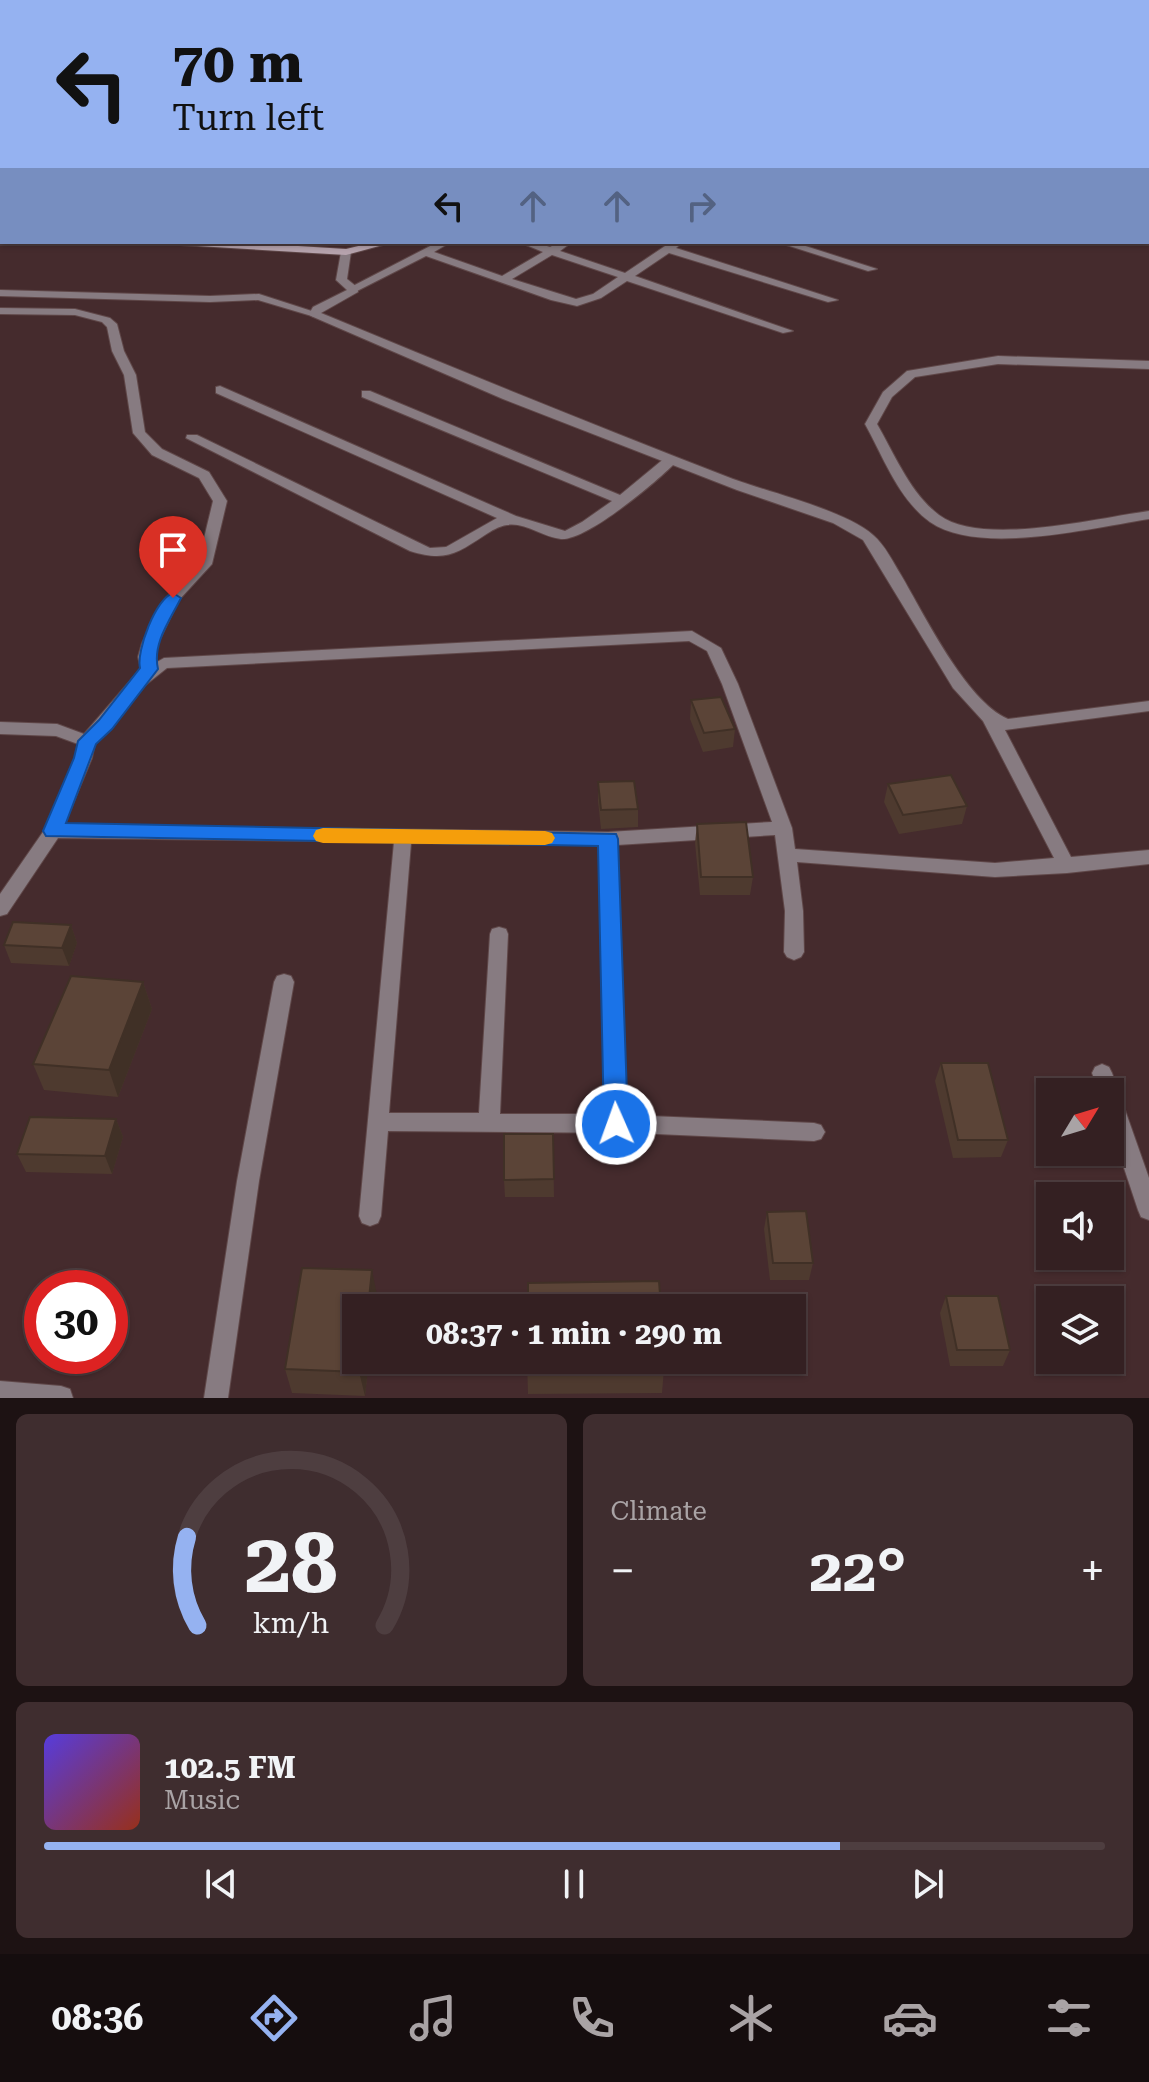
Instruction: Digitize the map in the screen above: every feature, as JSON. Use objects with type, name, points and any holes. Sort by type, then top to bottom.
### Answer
[{"type":"street","points":[[213,244],[346,252],[380,244]]},
{"type":"street","points":[[315,314],[317,309],[353,289],[443,244]]},
{"type":"street","points":[[530,244],[787,331]]},
{"type":"street","points":[[503,280],[563,244]]},
{"type":"street","points":[[789,244],[872,269]]},
{"type":"street","points":[[427,253],[577,303],[597,296],[673,246],[832,300]]},
{"type":"street","points":[[346,252],[341,280],[353,289]]},
{"type":"street","points":[[0,293],[197,299],[259,297],[315,314],[507,396],[838,520],[868,537],[959,684],[990,718],[1067,866]]},
{"type":"street","points":[[0,311],[75,312],[106,320],[113,326],[118,351],[130,375],[139,433],[157,452],[204,475],[220,501],[205,564],[173,598],[150,643],[146,657],[149,669]]},
{"type":"street","points":[[1149,365],[998,360],[911,374],[887,395],[871,424],[910,494],[935,519],[966,532],[1011,535],[1149,515]]},
{"type":"street","points":[[220,390],[512,520],[554,533],[576,533],[671,460]]},
{"type":"street","points":[[366,394],[620,500]]},
{"type":"street","points":[[192,438],[427,553],[451,551],[490,527],[512,520]]},
{"type":"street","points":[[0,909],[53,831],[84,758],[87,741],[106,724],[149,669],[180,660],[692,636],[713,648],[783,828],[794,911],[794,952]]},
{"type":"street","points":[[990,718],[1006,725],[1149,706]]},
{"type":"street","points":[[0,728],[57,730],[87,741]]},
{"type":"street","points":[[53,831],[608,839],[783,828]]},
{"type":"street","points":[[370,1216],[403,836]]},
{"type":"street","points":[[608,839],[616,1124]]},
{"type":"street","points":[[787,855],[995,870],[1149,857]]},
{"type":"street","points":[[489,1123],[499,934]]},
{"type":"street","points":[[216,1398],[248,1181],[284,982]]},
{"type":"street","points":[[378,1122],[616,1124],[814,1132]]},
{"type":"street","points":[[1124,1137],[1149,1210]]},
{"type":"street","points":[[0,1393],[61,1398]]},
{"type":"building","points":[[721,697],[735,729],[704,733],[691,700]]},
{"type":"building","points":[[951,775],[967,806],[903,815],[888,784]]},
{"type":"building","points":[[634,781],[638,809],[601,810],[598,782]]},
{"type":"building","points":[[746,822],[753,877],[701,877],[697,824]]},
{"type":"building","points":[[13,922],[71,925],[62,948],[4,945]]},
{"type":"building","points":[[71,976],[143,982],[109,1070],[33,1064]]},
{"type":"building","points":[[941,1063],[988,1063],[1008,1140],[958,1140]]},
{"type":"building","points":[[30,1117],[116,1119],[105,1156],[17,1154]]},
{"type":"building","points":[[504,1134],[553,1134],[554,1179],[504,1180]]},
{"type":"building","points":[[806,1211],[813,1263],[773,1263],[767,1212]]},
{"type":"building","points":[[302,1268],[372,1270],[369,1294],[342,1294],[342,1371],[285,1369]]},
{"type":"building","points":[[659,1281],[660,1294],[528,1294],[528,1283]]},
{"type":"building","points":[[946,1296],[998,1296],[1010,1350],[957,1350]]},
{"type":"slow traffic","points":[[323,836],[545,838]]},
{"type":"route","points":[[173,598],[150,643],[146,657],[149,669],[106,724],[87,741],[84,758],[73,777],[53,831],[608,839],[616,1124]]}]
